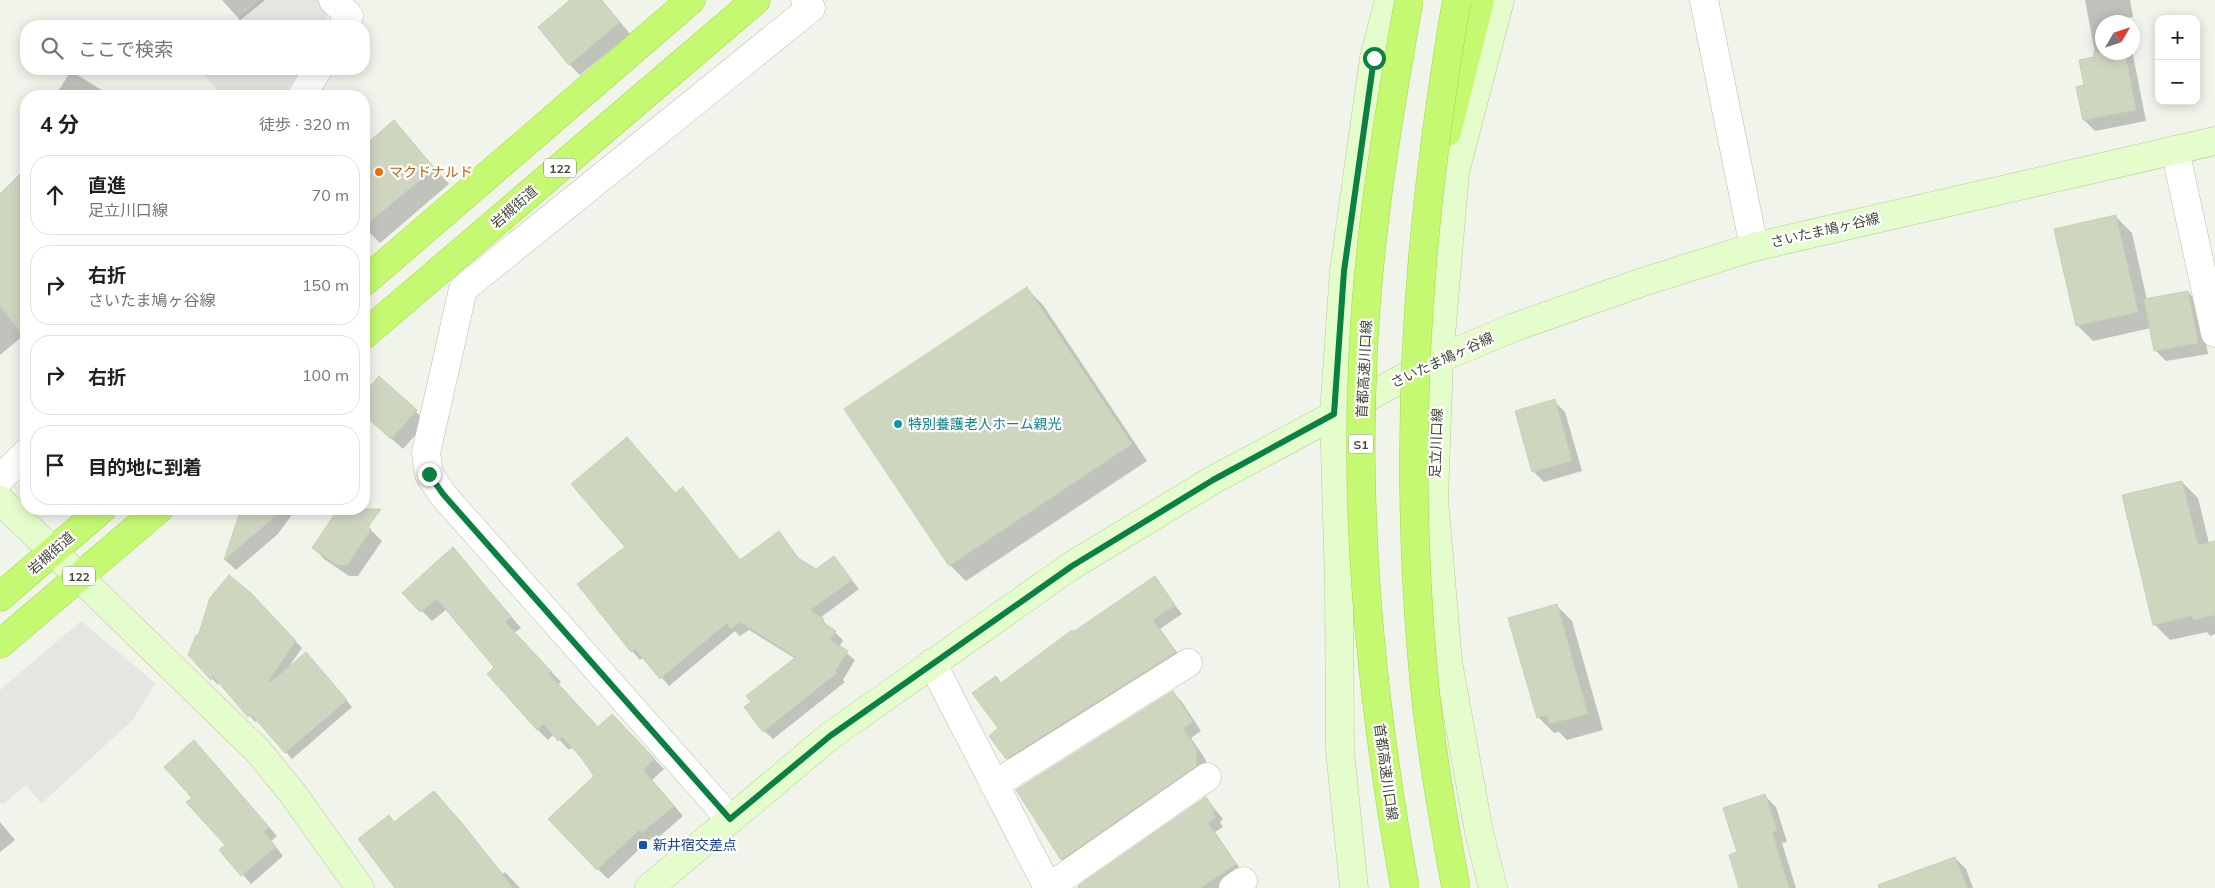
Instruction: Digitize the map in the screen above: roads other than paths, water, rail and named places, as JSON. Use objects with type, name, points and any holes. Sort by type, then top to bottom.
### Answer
[{"type":"highway","points":[[370,277],[691,0]]},
{"type":"highway","name":"岩槻街道","points":[[370,330],[756,0]]},
{"type":"highway","name":"首都高速川口線","points":[[1405,888],[1393,823],[1376,700],[1365,577],[1360,454],[1363,355],[1373,241],[1386,126],[1409,0]]},
{"type":"highway","points":[[1456,888],[1442,813],[1422,659],[1414,515],[1413,405],[1425,216],[1457,0]]},
{"type":"highway","points":[[1425,216],[1480,0]]},
{"type":"highway","name":"岩槻街道","points":[[0,596],[95,515]]},
{"type":"highway","name":"122","points":[[0,644],[152,515]]},
{"type":"main road","points":[[1354,888],[1340,751],[1339,584],[1334,414],[1344,271],[1374,58],[1389,0]]},
{"type":"main road","name":"足立川口線","points":[[1493,888],[1479,832],[1448,662],[1434,500],[1439,359],[1455,172],[1500,0]]},
{"type":"main road","name":"さいたま鳩ヶ谷線","points":[[650,888],[830,736],[932,662],[1072,566],[1213,480],[1439,359],[1512,328],[1643,282],[1754,247],[2215,141]]},
{"type":"main road","points":[[0,500],[258,751],[293,794],[360,888]]},
{"type":"street","points":[[1704,0],[1754,247]]},
{"type":"street","points":[[730,819],[443,494],[429,474],[426,453],[463,289],[813,3]]},
{"type":"street","points":[[306,90],[314,75]]},
{"type":"street","points":[[2175,150],[2215,333]]},
{"type":"street","points":[[444,267],[463,289]]},
{"type":"street","points":[[0,479],[20,459]]},
{"type":"street","points":[[932,662],[1048,888],[1206,777]]},
{"type":"street","points":[[994,785],[1188,663]]},
{"type":"place","name":"マクドナルド","points":[[379,172]]},
{"type":"place","name":"特別養護老人ホーム親光","points":[[898,424]]},
{"type":"place","name":"新井宿交差点","points":[[643,845]]}]
